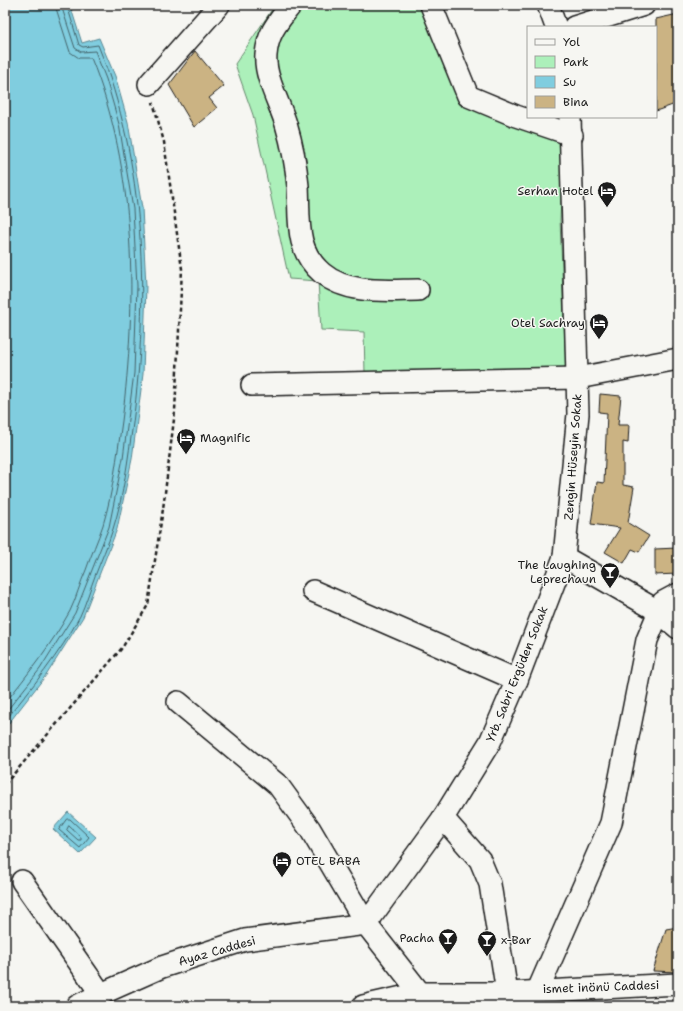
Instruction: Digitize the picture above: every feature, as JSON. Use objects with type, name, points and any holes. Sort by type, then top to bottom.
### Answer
[{"type":"street","points":[[149,84],[219,5]]},
{"type":"street","points":[[292,5],[271,31],[266,56],[271,86],[286,123],[294,153],[298,186],[299,236],[306,254],[322,273],[343,284],[368,290],[418,290]]},
{"type":"street","points":[[431,5],[468,96],[516,116],[571,126]]},
{"type":"street","points":[[548,5],[556,26]]},
{"type":"street","points":[[577,26],[644,5]]},
{"type":"street","name":"Zengin Hüseyin Sokak","points":[[564,557],[578,414],[578,378],[574,300],[571,126]]},
{"type":"street","points":[[252,385],[578,378],[678,359]]},
{"type":"street","points":[[564,557],[658,611],[678,628]]},
{"type":"street","name":"Yrb. Sabri Ergüden Sokak","points":[[366,924],[443,818],[490,742],[517,680],[564,557]]},
{"type":"street","points":[[313,590],[517,680]]},
{"type":"street","points":[[538,990],[611,823],[647,640],[663,602],[678,594]]},
{"type":"street","points":[[178,702],[278,785],[310,829],[366,924],[420,993]]},
{"type":"street","points":[[443,818],[480,860],[490,884],[507,993]]},
{"type":"street","points":[[22,881],[101,994]]},
{"type":"street","name":"Ayaz Caddesi","points":[[77,1006],[162,967],[245,940],[366,924]]},
{"type":"street","name":"ismet inönü Caddesi","points":[[363,1006],[420,993],[507,993],[538,990],[678,984]]},
{"type":"path","points":[[5,784],[122,648],[148,605],[163,509],[175,412],[182,269],[164,142],[149,84]]},
{"type":"green space","points":[[275,5],[425,5],[460,94],[564,138],[560,220],[566,371],[365,373],[364,332],[321,330],[318,281],[289,279],[253,115],[235,64]]},
{"type":"water","points":[[5,5],[70,5],[82,43],[99,38],[115,76],[128,122],[142,208],[146,286],[143,374],[132,459],[117,529],[83,617],[47,674],[5,728]]},
{"type":"water","points":[[68,812],[96,837],[80,854],[53,829]]},
{"type":"building","points":[[678,14],[678,103],[657,111],[657,26],[656,19]]},
{"type":"building","points":[[195,51],[224,86],[209,98],[217,108],[194,127],[169,85]]},
{"type":"building","points":[[600,394],[621,396],[618,425],[629,425],[628,443],[623,442],[623,485],[634,487],[628,523],[649,536],[639,552],[632,549],[624,563],[605,552],[620,528],[591,524],[597,482],[604,483],[607,413],[599,412]]},
{"type":"building","points":[[677,548],[677,574],[655,575],[655,549]]},
{"type":"building","points":[[678,927],[678,972],[653,971],[666,929]]},
{"type":"place","name":"Serhan Hotel","points":[[607,208]]},
{"type":"place","name":"Otel Sachray","points":[[599,340]]},
{"type":"place","name":"Magnific","points":[[186,455]]},
{"type":"place","name":"The Laughing Leprechaun","points":[[610,589]]},
{"type":"place","name":"OTEL BABA","points":[[282,878]]},
{"type":"place","name":"Pacha","points":[[448,955]]},
{"type":"place","name":"x-Bar","points":[[487,957]]}]
